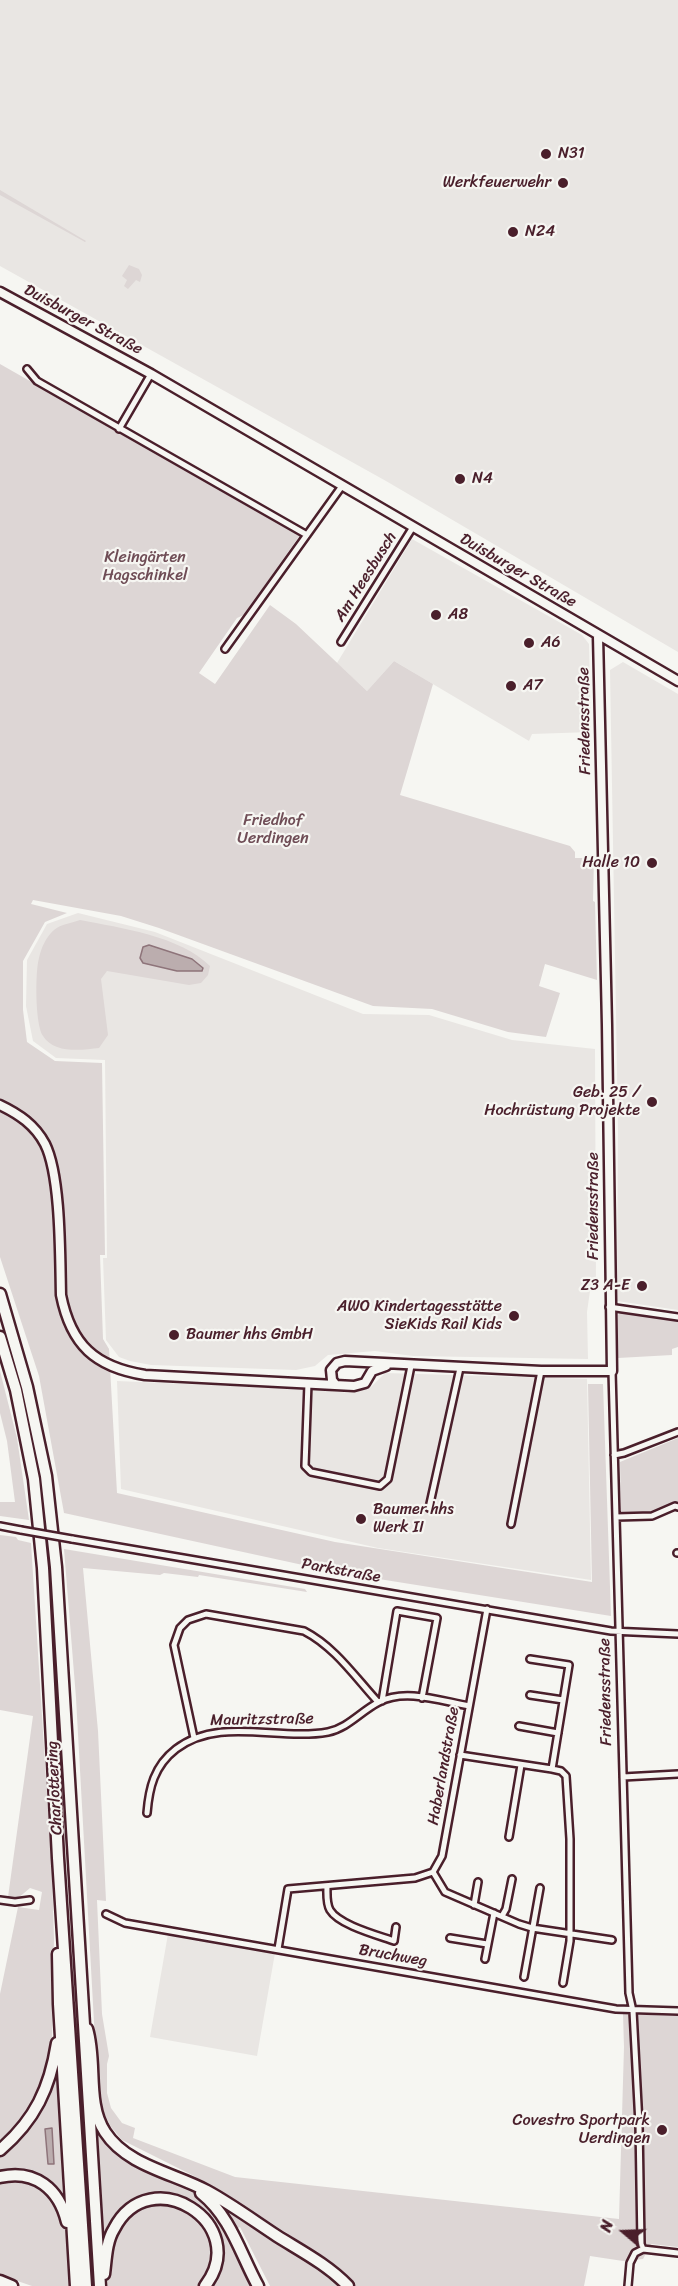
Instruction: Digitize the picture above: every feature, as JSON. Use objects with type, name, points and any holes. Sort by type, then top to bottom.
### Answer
[{"type":"highway","name":"Charlottering","points":[[0,1294],[27,1387],[46,1476],[56,1568],[81,2012],[101,2286]]},
{"type":"highway","name":"Charlottering","points":[[0,1337],[16,1390],[36,1501],[44,1568],[58,1858],[86,2286]]},
{"type":"highway","points":[[58,1858],[59,2004],[76,2286]]},
{"type":"highway","points":[[0,2150],[24,2125],[38,2106],[48,2085],[57,2043],[59,2004]]},
{"type":"highway","points":[[81,2012],[91,2044],[96,2114],[105,2132],[118,2147],[132,2157],[207,2191],[325,2267],[348,2286]]},
{"type":"highway","points":[[0,2177],[27,2176],[41,2181],[48,2187],[58,2198],[65,2211],[74,2245]]},
{"type":"highway","points":[[190,2184],[210,2201],[228,2222],[258,2286]]},
{"type":"highway","points":[[101,2286],[106,2252],[113,2229],[124,2214],[140,2203],[160,2198],[176,2200],[192,2207],[204,2217],[210,2226],[215,2237],[217,2256],[205,2286]]},
{"type":"highway","points":[[0,2281],[12,2286]]},
{"type":"main road","name":"Duisburger Straße","points":[[0,292],[151,374],[678,681]]},
{"type":"main road","name":"Friedensstraße","points":[[598,636],[608,1036],[609,1308],[612,1371]]},
{"type":"main road","points":[[0,1105],[26,1120],[45,1144],[55,1180],[61,1295],[64,1310],[76,1336],[95,1358],[124,1371],[146,1375],[354,1386],[365,1383],[372,1371],[390,1365]]},
{"type":"main road","points":[[336,1385],[331,1374],[337,1362],[542,1371],[612,1371]]},
{"type":"main road","points":[[362,1362],[367,1370],[365,1383]]},
{"type":"main road","points":[[312,1383],[331,1374]]},
{"type":"street","points":[[27,369],[37,381],[307,535]]},
{"type":"street","name":"Duisburger Straße","points":[[120,429],[151,374]]},
{"type":"street","points":[[225,649],[342,486]]},
{"type":"street","name":"Am Heesbusch","points":[[341,642],[413,527]]},
{"type":"street","points":[[609,1308],[678,1317]]},
{"type":"street","points":[[312,1383],[305,1466],[311,1472],[380,1486],[388,1479],[411,1366]]},
{"type":"street","points":[[429,1508],[460,1368]]},
{"type":"street","points":[[511,1524],[542,1371]]},
{"type":"street","name":"Friedensstraße","points":[[612,1371],[629,1994],[633,2011],[643,2249]]},
{"type":"street","points":[[614,1455],[678,1432]]},
{"type":"street","points":[[616,1517],[652,1516],[675,1506],[678,1507]]},
{"type":"street","name":"Parkstraße","points":[[0,1526],[619,1632],[678,1634]]},
{"type":"street","name":"Haberlandstraße","points":[[433,1872],[442,1857],[487,1609]]},
{"type":"street","points":[[380,1701],[397,1611],[437,1618],[422,1698]]},
{"type":"street","points":[[194,1738],[174,1645],[180,1628],[188,1620],[206,1614],[304,1631],[318,1638],[380,1701]]},
{"type":"street","points":[[530,1659],[569,1665],[552,1769]]},
{"type":"street","points":[[530,1695],[563,1700]]},
{"type":"street","points":[[380,1701],[394,1696],[469,1706]]},
{"type":"street","name":"Mauritzstraße","points":[[147,1813],[149,1789],[155,1773],[165,1758],[194,1738],[214,1732],[329,1732],[355,1720],[380,1701]]},
{"type":"street","points":[[519,1726],[558,1733]]},
{"type":"street","points":[[460,1755],[552,1769],[561,1771],[566,1776],[570,1839],[570,1933],[563,1983]]},
{"type":"street","points":[[509,1836],[521,1765]]},
{"type":"street","points":[[623,1777],[678,1774]]},
{"type":"street","points":[[278,1949],[288,1889],[415,1878],[433,1872],[445,1892],[532,1928],[612,1940]]},
{"type":"street","points":[[502,1916],[506,1909],[512,1879]]},
{"type":"street","points":[[474,1905],[478,1882]]},
{"type":"street","points":[[327,1886],[328,1906],[337,1917],[394,1941],[396,1927]]},
{"type":"street","points":[[524,1977],[540,1888]]},
{"type":"street","points":[[0,1900],[15,1902],[30,1900]]},
{"type":"street","points":[[485,1959],[494,1913]]},
{"type":"street","name":"Bruchweg","points":[[106,1914],[124,1923],[633,2011],[678,2011]]},
{"type":"street","points":[[450,1938],[487,1944]]},
{"type":"street","points":[[628,2286],[631,2257],[635,2253],[643,2249],[678,2253]]},
{"type":"shaded area","points":[[0,0],[678,0],[678,652],[386,481],[0,266]]},
{"type":"shaded area","points":[[412,539],[582,635],[589,644],[591,732],[532,734],[529,741],[394,661],[367,691],[337,663]]},
{"type":"shaded area","points":[[623,662],[678,694],[678,1310],[617,1301],[618,1130],[610,670]]},
{"type":"shaded area","points":[[78,913],[155,932],[363,1014],[429,1015],[512,1040],[595,1049],[596,1291],[590,1291],[587,1312],[588,1359],[413,1356],[375,1351],[328,1355],[315,1366],[296,1370],[151,1365],[119,1357],[106,1340],[103,1258],[107,1258],[105,1060],[56,1058],[33,1041],[26,1006],[27,960],[47,924]]},
{"type":"shaded area","points":[[149,945],[192,959],[203,968],[202,971],[177,971],[143,963],[140,958],[143,947]]},
{"type":"shaded area","points":[[385,1373],[587,1379],[591,1580],[378,1548],[121,1489],[117,1381],[348,1393],[371,1387]]},
{"type":"shaded area","points":[[168,1934],[275,1953],[257,2056],[150,2037]]},
{"type":"shaded area","points":[[52,2128],[54,2164],[48,2164],[45,2129]]},
{"type":"green space","points":[[0,190],[86,241],[0,195]]},
{"type":"green space","points":[[129,265],[139,269],[142,275],[140,282],[136,280],[128,289],[124,286],[127,280],[122,276]]},
{"type":"green space","points":[[0,364],[300,535],[244,615],[237,618],[199,673],[215,684],[270,605],[296,624],[367,691],[394,661],[433,684],[400,795],[570,846],[575,852],[575,858],[594,858],[593,901],[595,902],[597,980],[545,964],[539,986],[560,993],[546,1037],[508,1032],[432,1009],[373,1006],[121,916],[33,900],[31,904],[67,913],[45,922],[23,961],[23,1010],[27,1042],[55,1061],[102,1063],[105,1255],[100,1255],[103,1339],[109,1349],[117,1493],[335,1542],[592,1582],[588,1384],[603,1384],[611,1616],[335,1572],[64,1513],[39,1376],[0,1257]]},
{"type":"green space","points":[[80,920],[149,935],[183,947],[210,966],[208,975],[201,983],[189,985],[107,971],[101,979],[108,1035],[99,1048],[69,1050],[54,1046],[43,1036],[38,1021],[36,985],[39,958],[44,943],[54,930]]},
{"type":"green space","points":[[621,1312],[678,1320],[678,1347],[672,1349],[672,1355],[618,1358],[618,1315]]},
{"type":"green space","points":[[0,1371],[17,1438],[29,1520],[0,1516],[0,1502],[15,1502],[7,1441],[0,1413]]},
{"type":"green space","points":[[678,1438],[678,1502],[653,1513],[621,1513],[620,1462]]},
{"type":"green space","points":[[0,1535],[16,1537],[18,1540],[31,1543],[52,1873],[54,1939],[52,2040],[42,2084],[24,2117],[0,2142],[0,1994],[18,1907],[39,1910],[42,1892],[30,1888],[17,1899],[8,1897],[33,1716],[0,1710]]},
{"type":"green space","points":[[64,1549],[305,1589],[307,1592],[199,1575],[198,1577],[164,1573],[160,1575],[83,1568],[98,1731],[106,1901],[97,1900],[102,2014],[109,2056],[107,2093],[111,2108],[122,2123],[135,2128],[133,2138],[235,2177],[619,2219],[623,2014],[678,2016],[678,2247],[651,2244],[643,2259],[623,2261],[590,2256],[584,2286],[356,2286],[329,2260],[230,2197],[122,2140],[111,2127],[98,2094],[76,1698]]},
{"type":"green space","points":[[56,2068],[63,2199],[43,2182],[0,2175],[0,2153],[6,2148]]},
{"type":"green space","points":[[94,2113],[136,2164],[191,2189],[199,2188],[322,2268],[344,2286],[270,2286],[240,2227],[231,2232],[256,2286],[208,2286],[219,2246],[190,2203],[135,2203],[103,2254]]},
{"type":"green space","points":[[10,2181],[30,2184],[45,2191],[55,2203],[67,2233],[72,2286],[32,2286],[0,2275],[0,2183]]},
{"type":"green space","points":[[165,2201],[200,2218],[212,2241],[211,2264],[204,2281],[199,2286],[108,2286],[110,2254],[116,2233],[122,2224],[140,2207]]},
{"type":"place","name":"N31","points":[[546,154]]},
{"type":"place","name":"Werkfeuerwehr","points":[[563,183]]},
{"type":"place","name":"N24","points":[[513,232]]},
{"type":"place","name":"N4","points":[[460,479]]},
{"type":"place","name":"A8","points":[[436,615]]},
{"type":"place","name":"A6","points":[[529,643]]},
{"type":"place","name":"A7","points":[[511,686]]},
{"type":"place","name":"Halle 10","points":[[652,863]]},
{"type":"place","name":"Geb. 25 / Hochrüstung Projekte","points":[[652,1102]]},
{"type":"place","name":"Z3 A-E","points":[[642,1286]]},
{"type":"place","name":"AWO Kindertagesstätte SieKids Rail Kids","points":[[514,1316]]},
{"type":"place","name":"Baumer hhs GmbH","points":[[174,1335]]},
{"type":"place","name":"Baumer hhs Werk II","points":[[361,1519]]},
{"type":"place","name":"Covestro Sportpark Uerdingen","points":[[662,2130]]},
{"type":"park label","name":"Kleingärten Hagschinkel","points":[[145,567]]},
{"type":"park label","name":"Friedhof Uerdingen","points":[[273,830]]}]
